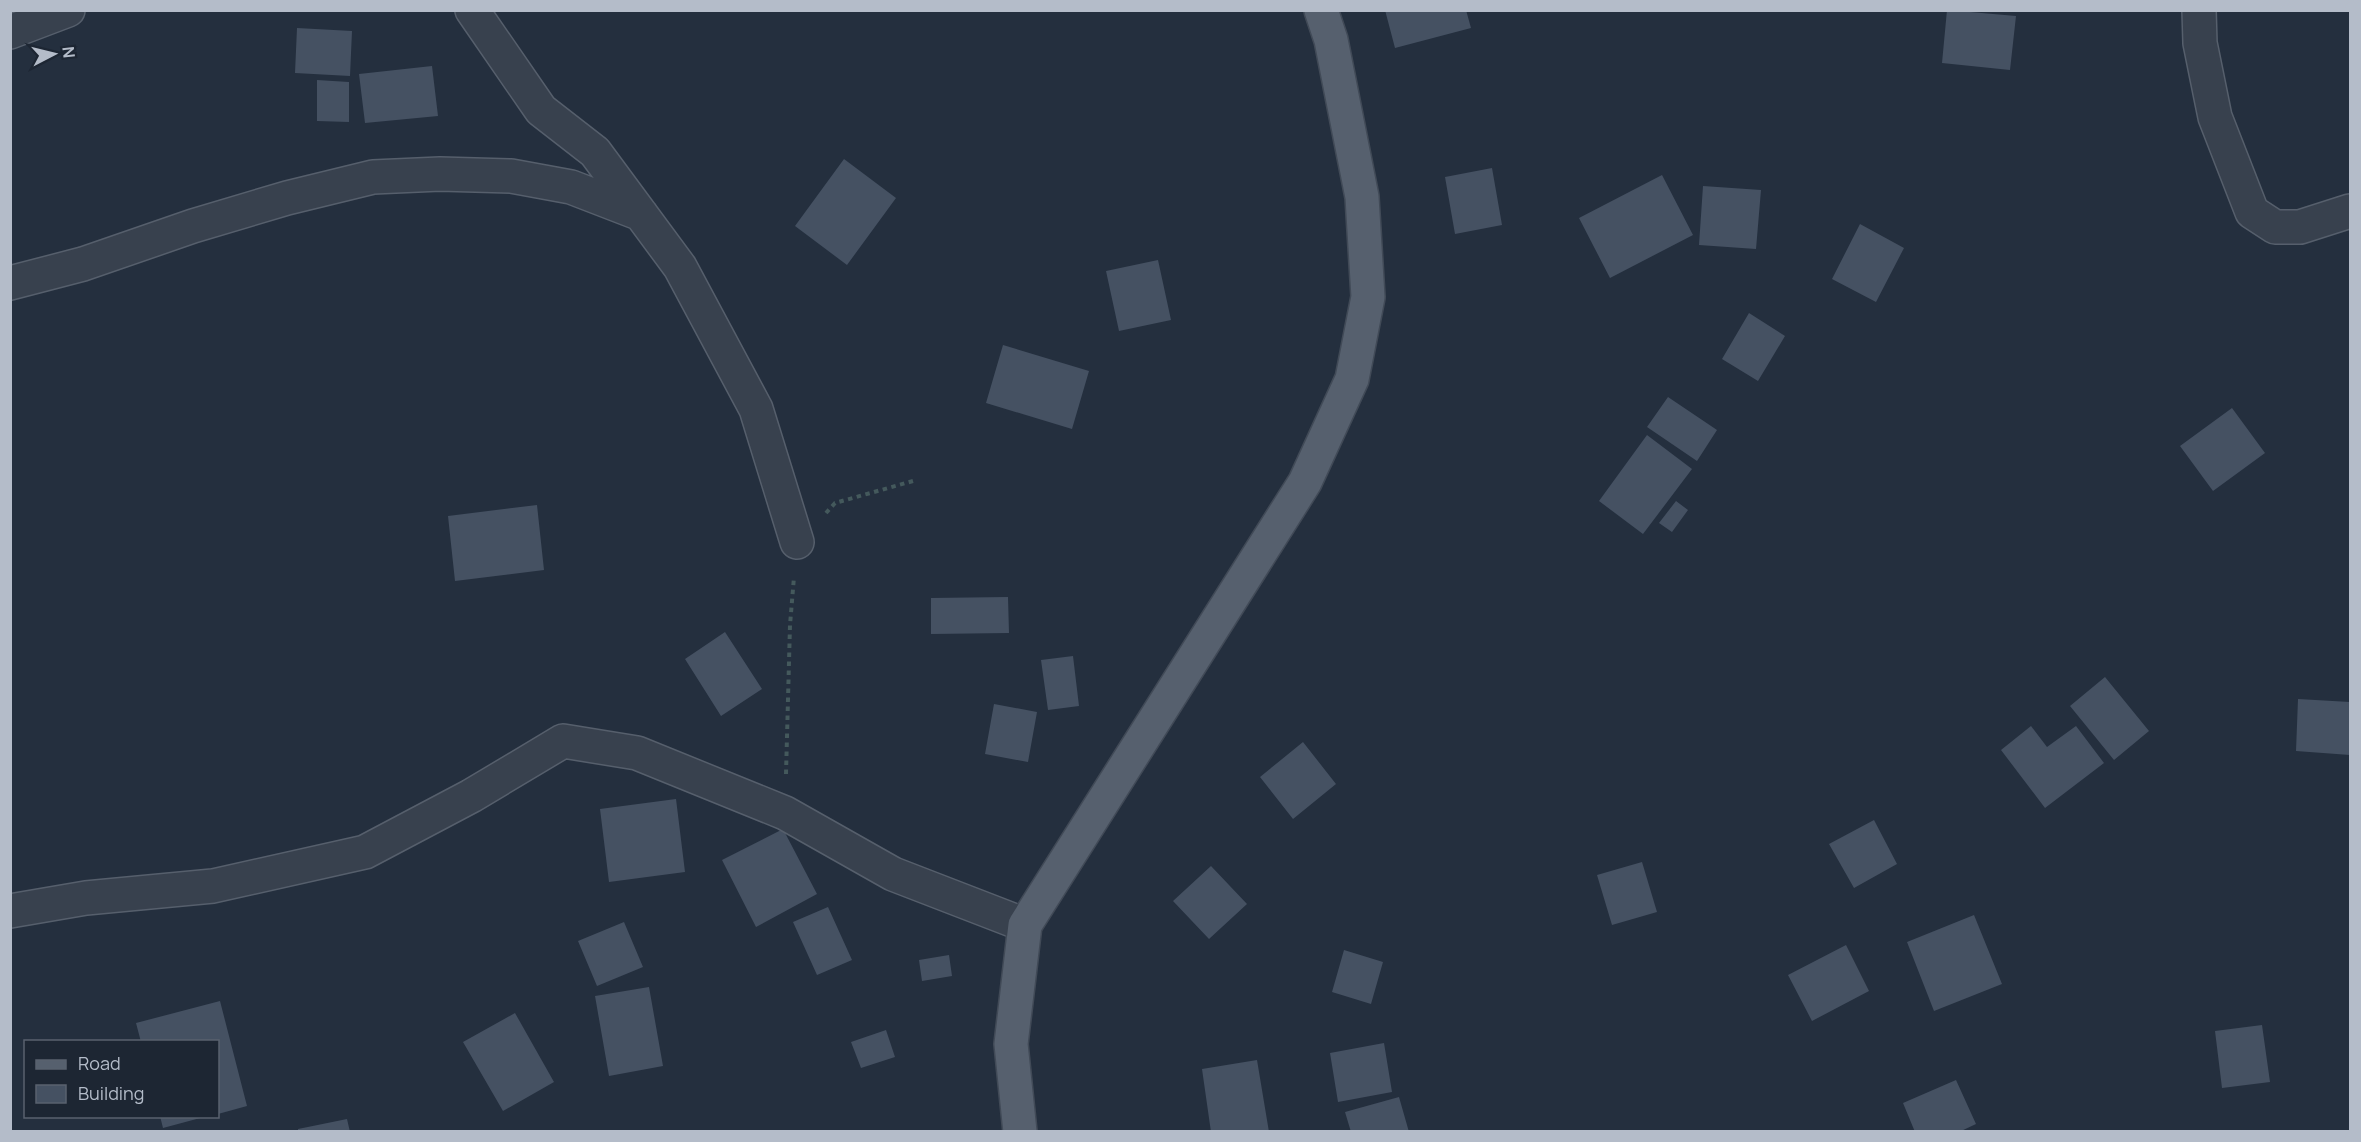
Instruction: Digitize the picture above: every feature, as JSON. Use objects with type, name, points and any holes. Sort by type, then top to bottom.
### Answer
[{"type":"main road","points":[[1020,1131],[1011,1044],[1025,925],[1305,482],[1352,379],[1368,297],[1362,197],[1331,40],[1321,10]]},
{"type":"street","points":[[10,33],[68,10]]},
{"type":"street","points":[[472,10],[541,110],[595,152],[680,267],[756,410],[797,542]]},
{"type":"street","points":[[2199,10],[2200,43],[2215,117],[2252,212],[2275,227],[2300,227],[2350,211]]},
{"type":"street","points":[[10,283],[83,264],[193,226],[287,198],[373,177],[440,174],[511,176],[571,187],[641,214]]},
{"type":"street","points":[[10,911],[86,898],[213,886],[365,852],[471,796],[563,741],[638,753],[785,813],[893,874],[1025,925]]},
{"type":"path","points":[[785,813],[790,625],[797,542],[835,503],[913,481]]},
{"type":"building","points":[[1385,10],[1466,10],[1471,28],[1395,48]]},
{"type":"building","points":[[1947,10],[2016,16],[2010,70],[1942,63]]},
{"type":"building","points":[[297,28],[352,31],[350,76],[295,73]]},
{"type":"building","points":[[432,66],[438,116],[365,123],[359,74]]},
{"type":"building","points":[[317,80],[349,82],[349,122],[317,121]]},
{"type":"building","points":[[844,159],[896,198],[847,265],[795,226]]},
{"type":"building","points":[[1492,168],[1502,225],[1455,234],[1445,177]]},
{"type":"building","points":[[1662,175],[1693,235],[1610,278],[1579,218]]},
{"type":"building","points":[[1703,186],[1761,190],[1756,249],[1699,245]]},
{"type":"building","points":[[1860,224],[1904,248],[1876,302],[1832,279]]},
{"type":"building","points":[[1158,260],[1171,320],[1119,331],[1106,271]]},
{"type":"building","points":[[1749,313],[1785,336],[1758,381],[1722,359]]},
{"type":"building","points":[[1003,345],[1089,371],[1072,429],[986,403]]},
{"type":"building","points":[[1668,397],[1717,430],[1697,461],[1647,427]]},
{"type":"building","points":[[2232,408],[2265,453],[2213,491],[2180,446]]},
{"type":"building","points":[[1647,435],[1692,469],[1643,534],[1599,501]]},
{"type":"building","points":[[1676,501],[1688,510],[1672,532],[1659,523]]},
{"type":"building","points":[[537,505],[544,570],[455,581],[448,516]]},
{"type":"building","points":[[1008,597],[1009,633],[931,634],[931,598]]},
{"type":"building","points":[[725,632],[762,689],[721,716],[685,659]]},
{"type":"building","points":[[1073,656],[1079,706],[1048,710],[1041,660]]},
{"type":"building","points":[[2105,677],[2149,731],[2114,760],[2070,706]]},
{"type":"building","points":[[2298,699],[2350,702],[2350,755],[2296,751]]},
{"type":"building","points":[[994,704],[1037,712],[1028,762],[985,754]]},
{"type":"building","points":[[2031,726],[2047,747],[2076,726],[2104,763],[2045,808],[2001,750]]},
{"type":"building","points":[[1303,742],[1336,784],[1293,819],[1260,777]]},
{"type":"building","points":[[676,799],[685,872],[609,882],[600,809]]},
{"type":"building","points":[[1874,820],[1897,864],[1854,888],[1829,844]]},
{"type":"building","points":[[783,829],[817,894],[756,927],[722,860]]},
{"type":"building","points":[[1642,862],[1657,912],[1612,925],[1597,875]]},
{"type":"building","points":[[1211,866],[1247,904],[1209,939],[1173,901]]},
{"type":"building","points":[[828,907],[852,960],[817,975],[793,922]]},
{"type":"building","points":[[1974,915],[2002,984],[1934,1011],[1907,942]]},
{"type":"building","points":[[624,922],[643,967],[597,986],[578,941]]},
{"type":"building","points":[[1846,945],[1869,991],[1812,1021],[1788,975]]},
{"type":"building","points":[[1344,950],[1383,962],[1371,1004],[1332,992]]},
{"type":"building","points":[[949,955],[952,976],[922,981],[919,960]]},
{"type":"building","points":[[649,987],[663,1066],[609,1076],[595,996]]},
{"type":"building","points":[[220,1001],[247,1106],[219,1114],[219,1040],[140,1040],[136,1023]]},
{"type":"building","points":[[515,1013],[554,1082],[503,1111],[463,1042]]},
{"type":"building","points":[[2262,1025],[2270,1082],[2222,1088],[2215,1031]]},
{"type":"building","points":[[886,1030],[895,1057],[861,1068],[851,1042]]},
{"type":"building","points":[[1384,1043],[1392,1092],[1338,1102],[1330,1053]]},
{"type":"building","points":[[1257,1060],[1269,1132],[1211,1132],[1202,1069]]},
{"type":"building","points":[[1956,1080],[1976,1124],[1959,1132],[1915,1132],[1903,1103]]},
{"type":"building","points":[[1399,1097],[1409,1132],[1351,1132],[1345,1112]]},
{"type":"building","points":[[160,1118],[200,1118],[163,1128]]},
{"type":"building","points":[[347,1119],[350,1132],[298,1132],[298,1129]]}]
